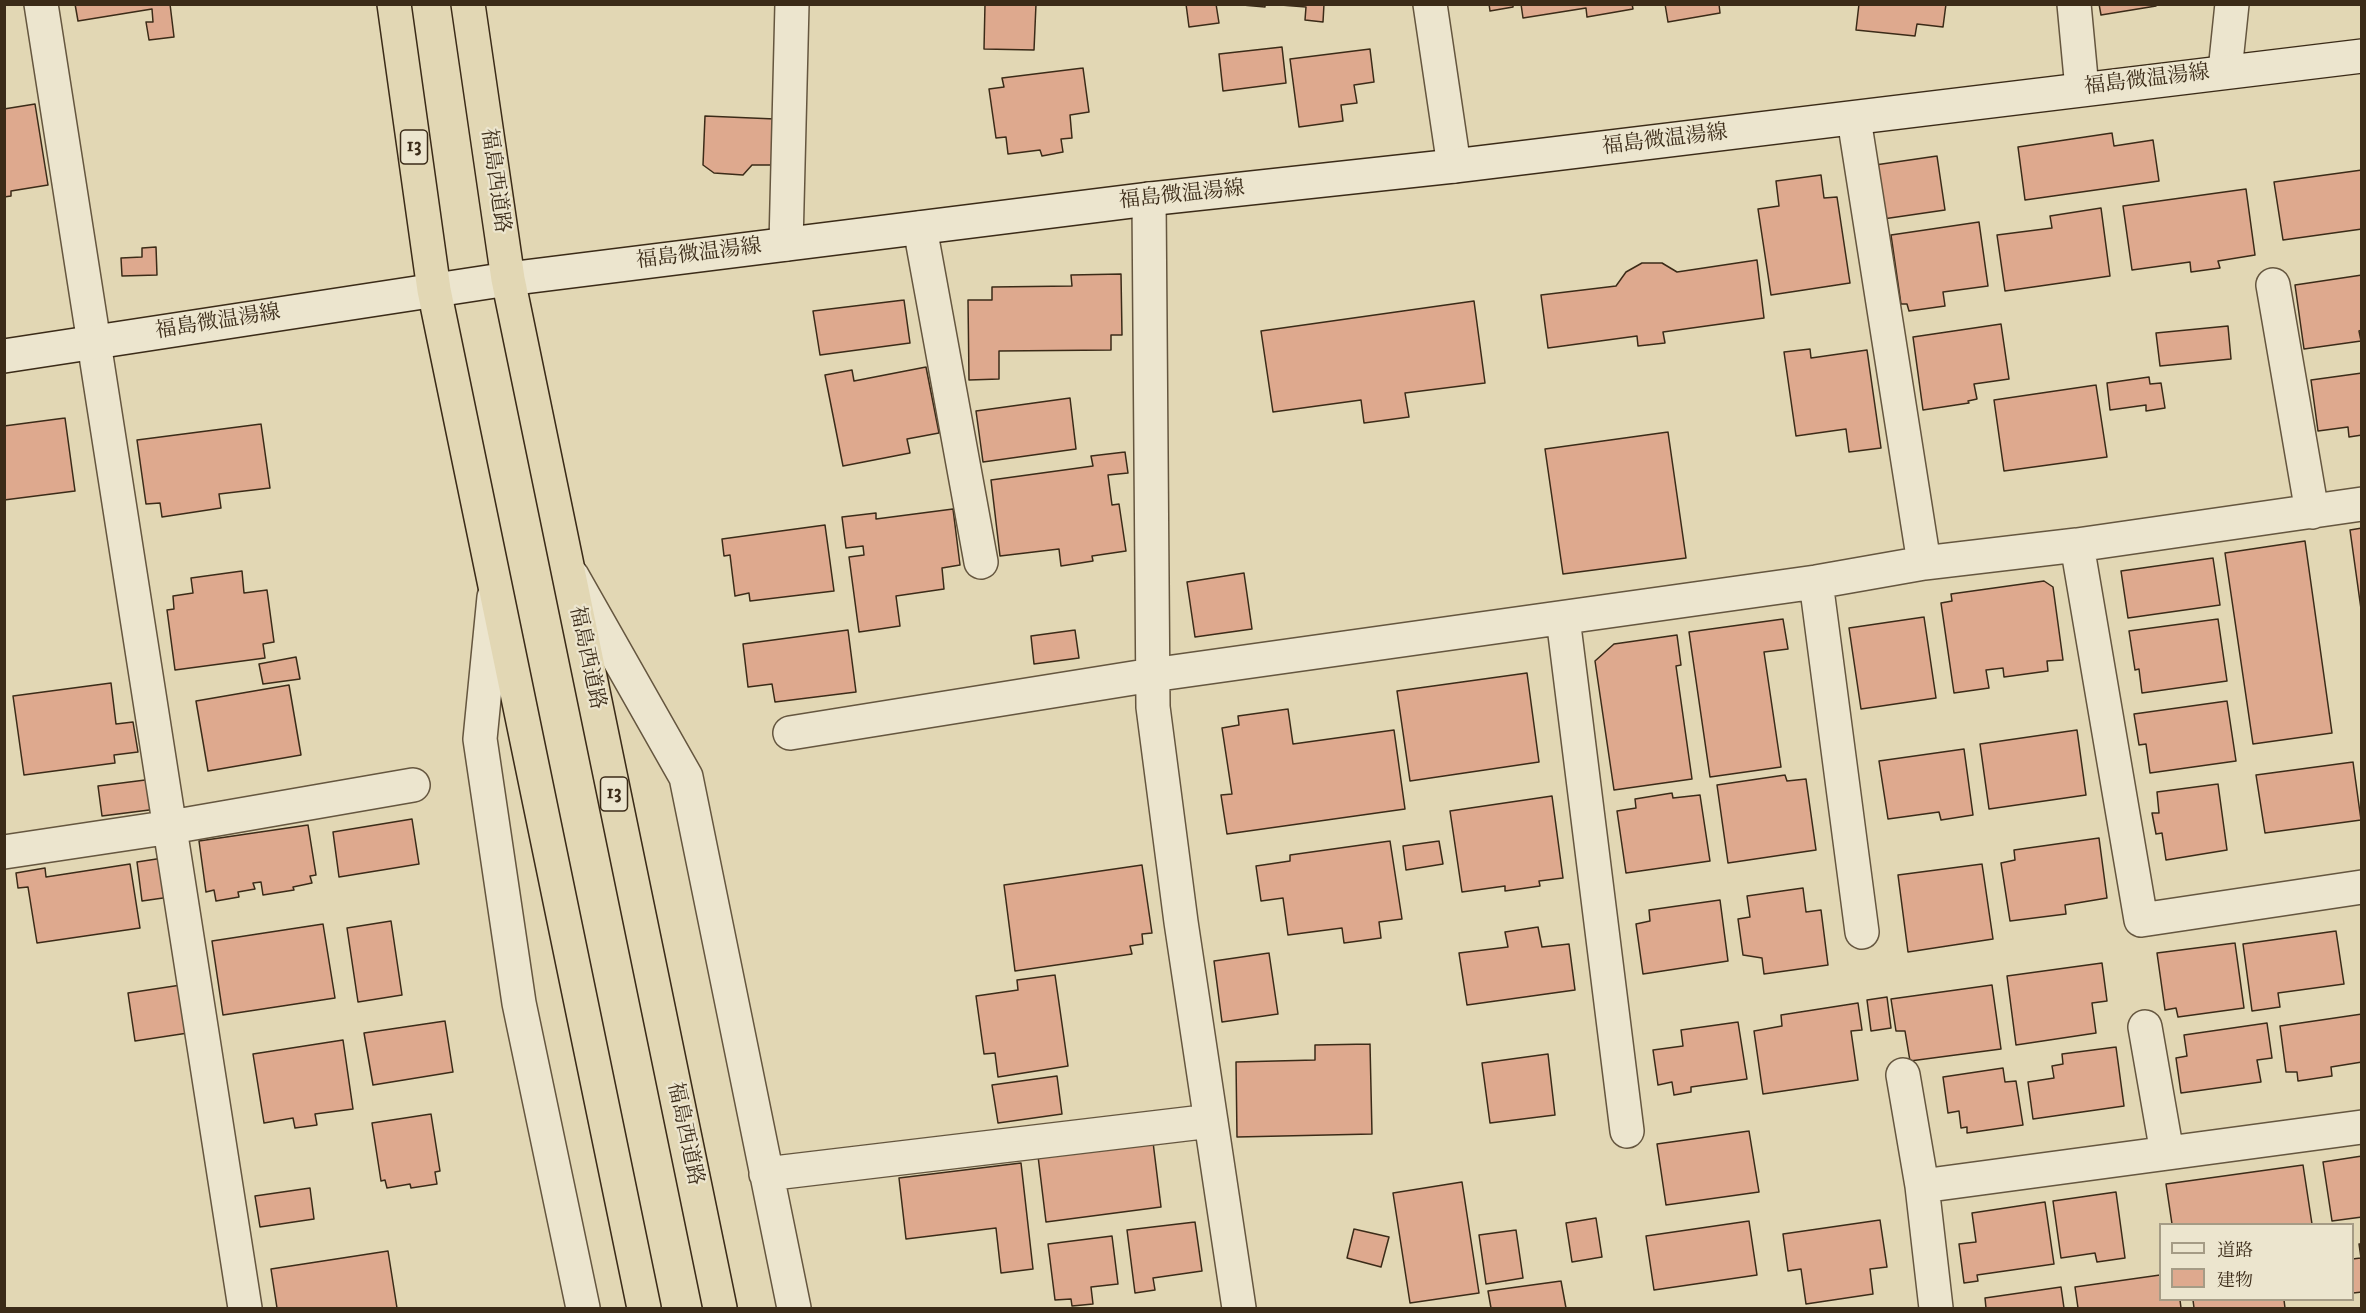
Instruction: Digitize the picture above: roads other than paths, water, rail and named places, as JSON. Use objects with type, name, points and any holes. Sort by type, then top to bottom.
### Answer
[{"type":"highway","name":"13","points":[[394,4],[434,290],[644,1308]]},
{"type":"highway","name":"福島西道路","points":[[468,4],[508,279],[720,1308]]},
{"type":"street","points":[[41,4],[245,1308]]},
{"type":"street","points":[[786,244],[792,4]]},
{"type":"street","points":[[1430,4],[1454,166]]},
{"type":"street","points":[[2074,4],[2082,89]]},
{"type":"street","points":[[2225,71],[2232,4]]},
{"type":"street","name":"福島微温湯線","points":[[4,356],[508,279],[1149,199],[1854,119],[2225,71],[2361,56]]},
{"type":"street","points":[[1854,119],[1924,563]]},
{"type":"street","points":[[1149,199],[1153,707],[1178,899],[1239,1308]]},
{"type":"street","points":[[920,228],[981,562]]},
{"type":"street","points":[[2273,285],[2312,512]]},
{"type":"street","points":[[790,733],[1152,675],[1816,582],[1924,563],[2361,504]]},
{"type":"street","points":[[2077,544],[2140,920],[2361,887]]},
{"type":"street","points":[[568,569],[686,777],[794,1308]]},
{"type":"street","points":[[1816,582],[1862,932]]},
{"type":"street","points":[[495,587],[480,740],[519,1003],[583,1308]]},
{"type":"street","points":[[1563,618],[1627,1131]]},
{"type":"street","points":[[4,852],[171,827],[413,785]]},
{"type":"street","points":[[2145,1027],[2167,1153]]},
{"type":"street","points":[[1903,1075],[1922,1186],[1936,1308]]},
{"type":"street","points":[[766,1174],[1211,1121]]},
{"type":"street","points":[[1922,1186],[2361,1127]]}]
